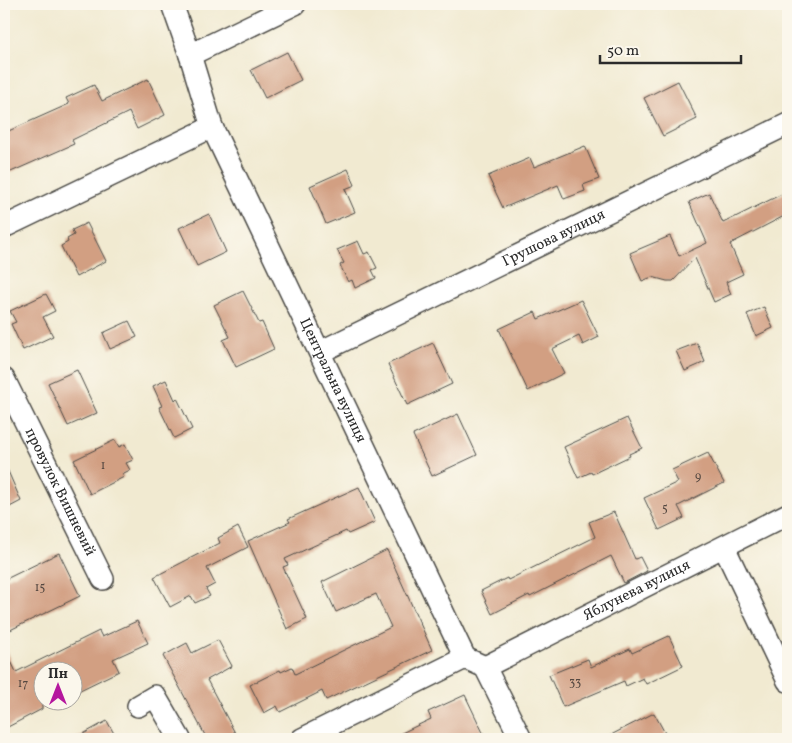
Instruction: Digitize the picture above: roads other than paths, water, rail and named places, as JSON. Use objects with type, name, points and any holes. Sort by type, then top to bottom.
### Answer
[{"type":"street","name":"Центральна вулиця","points":[[172,4],[212,127],[465,658]]},
{"type":"street","points":[[190,55],[295,4]]},
{"type":"street","name":"Грушова вулиця","points":[[320,352],[788,124]]},
{"type":"street","points":[[4,227],[212,127]]},
{"type":"street","name":"провулок Вишневий","points":[[4,379],[103,579]]},
{"type":"street","name":"Яблунева вулиця","points":[[485,667],[788,514]]},
{"type":"street","points":[[724,547],[788,681]]},
{"type":"street","points":[[302,739],[465,658],[485,667],[520,739]]},
{"type":"street","points":[[138,706],[155,696],[180,739]]}]
